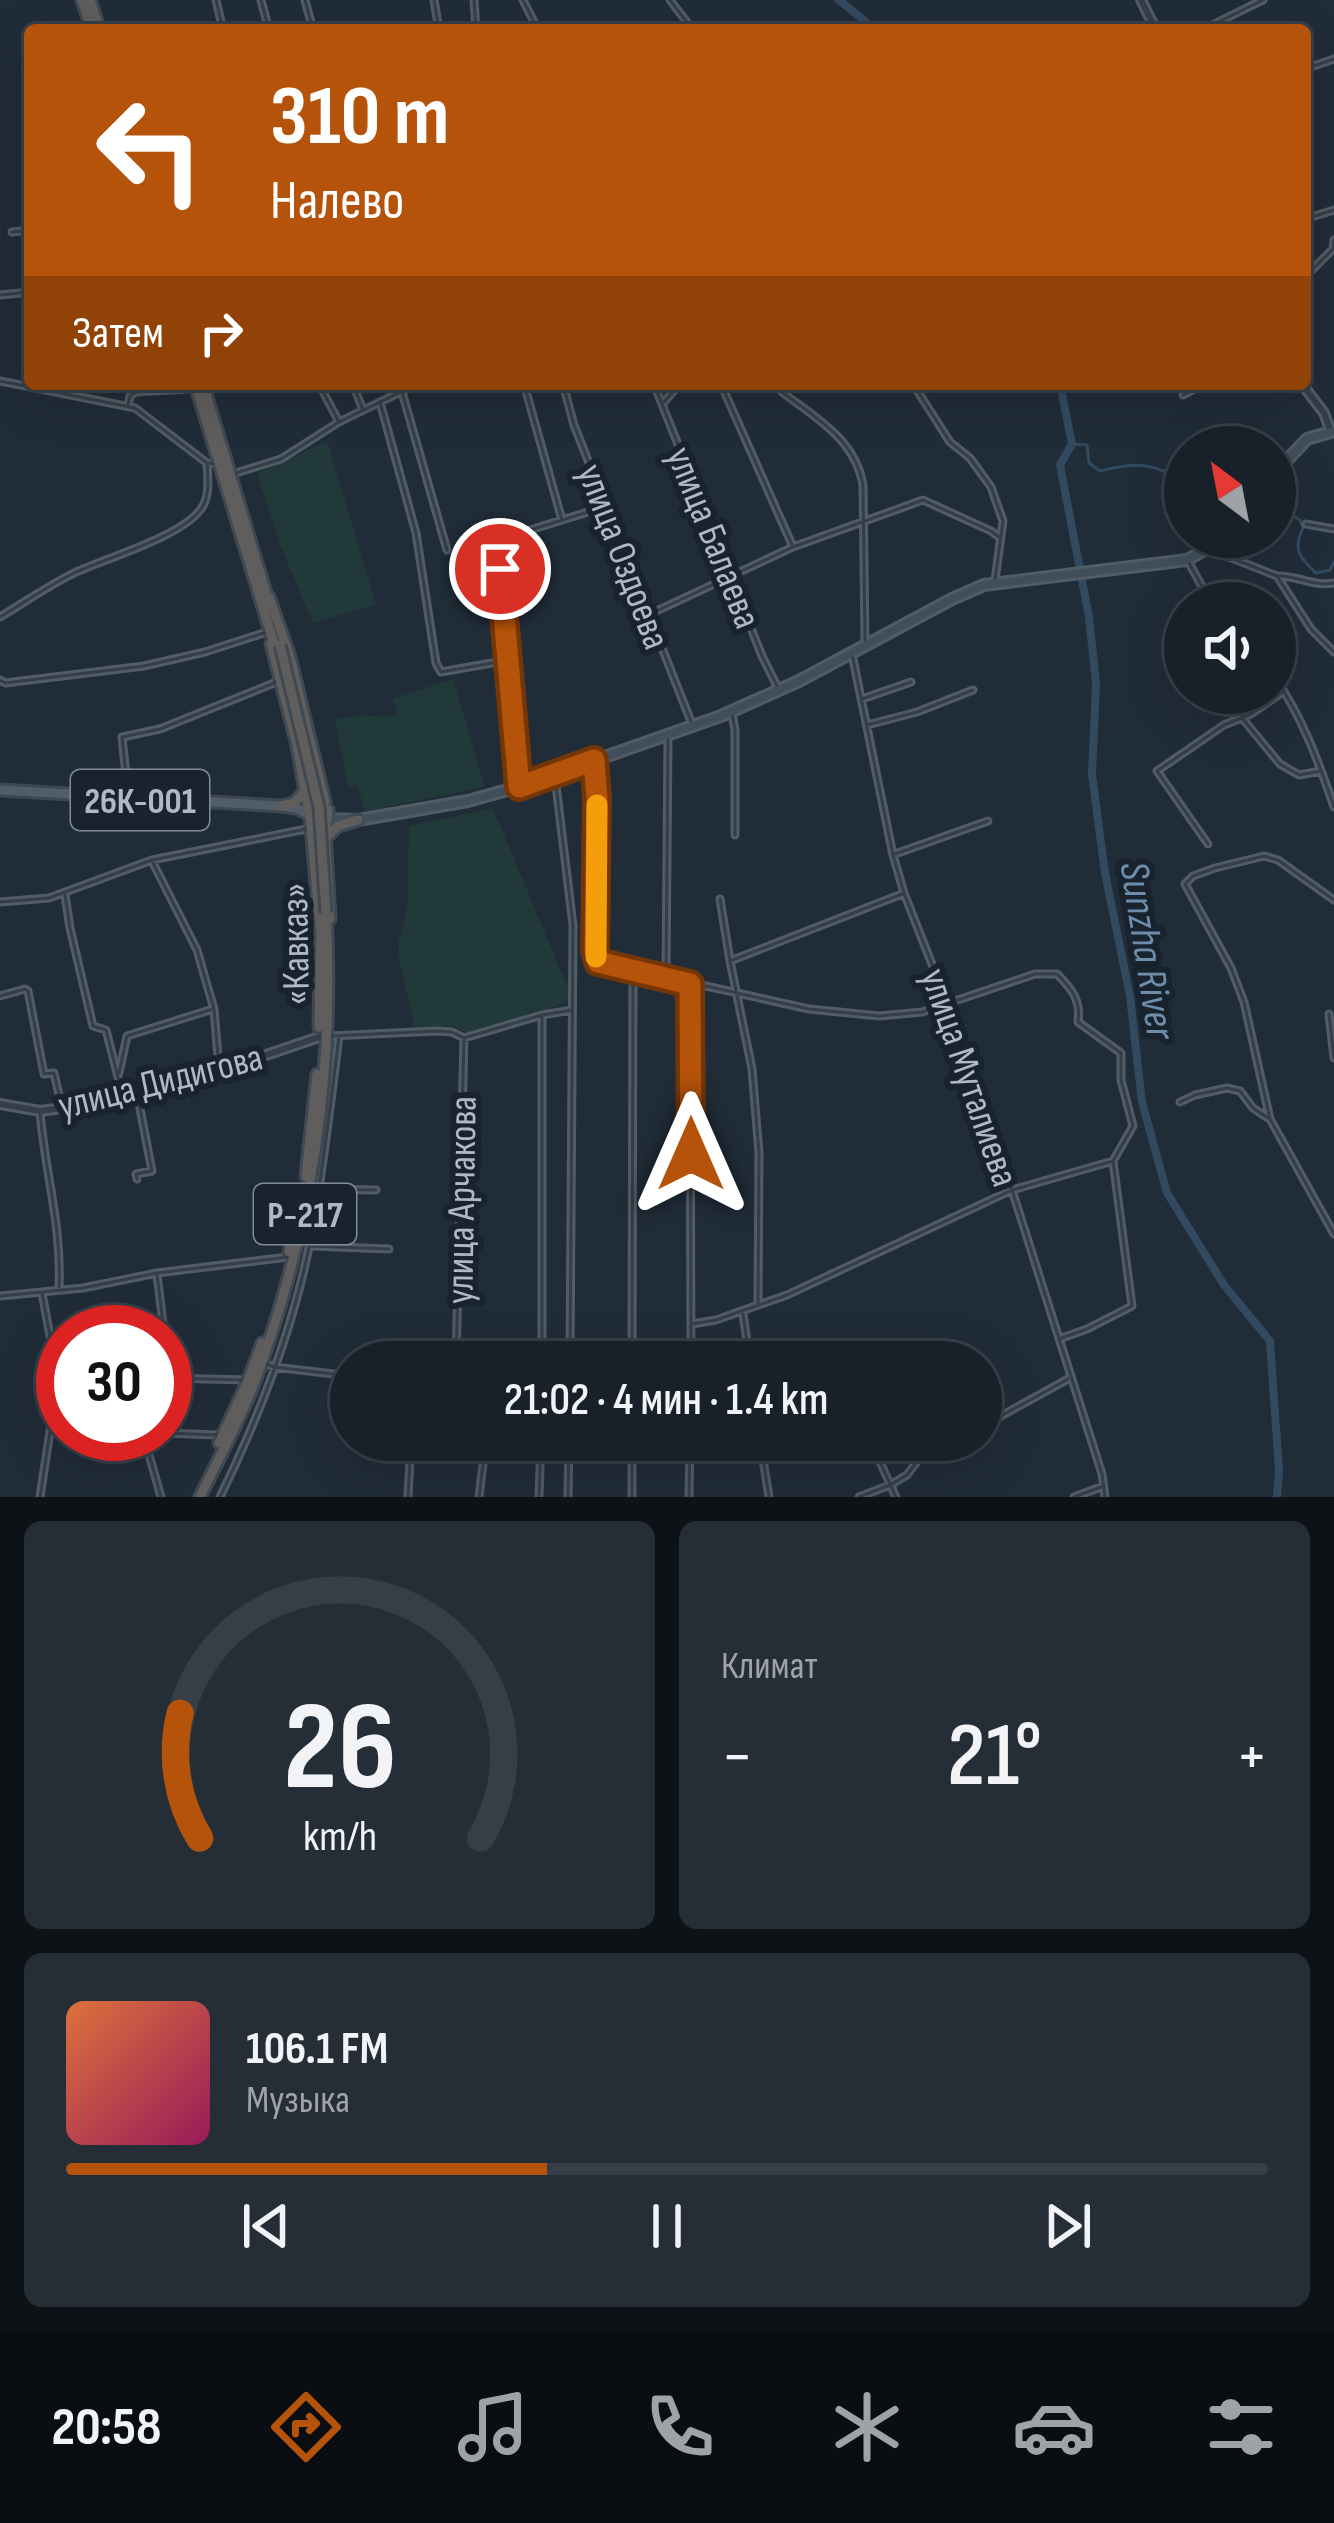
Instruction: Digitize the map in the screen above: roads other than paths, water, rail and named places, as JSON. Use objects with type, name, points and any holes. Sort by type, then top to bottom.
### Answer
[{"type":"highway","name":"«Кавказ»","points":[[197,390],[260,583]]},
{"type":"highway","name":"«Кавказ»","points":[[197,1497],[253,1386],[304,1221],[322,1118],[324,945],[310,787],[278,646],[231,476],[198,390]]},
{"type":"highway","name":"Р-217","points":[[260,583],[267,632],[315,810]]},
{"type":"highway","points":[[260,583],[290,657],[315,810],[326,838],[330,912],[324,945]]},
{"type":"highway","points":[[280,806],[294,802],[315,810]]},
{"type":"highway","name":"«Кавказ»","points":[[315,810],[324,945]]},
{"type":"highway","points":[[326,838],[338,826],[358,820]]},
{"type":"highway","name":"«Кавказ»","points":[[197,1497],[280,1293],[308,1158],[322,1036]]},
{"type":"main road","points":[[1296,451],[1307,439],[1333,434]]},
{"type":"main road","points":[[315,810],[358,820],[519,787],[731,711],[984,585],[1190,558]]},
{"type":"main road","name":"26К-001","points":[[0,790],[280,806]]},
{"type":"main road","points":[[280,806],[334,810],[358,820]]},
{"type":"street","points":[[670,0],[688,24]]},
{"type":"street","points":[[1214,24],[1262,0]]},
{"type":"street","points":[[12,232],[24,231]]},
{"type":"street","points":[[1311,271],[1333,249],[1334,240]]},
{"type":"street","points":[[46,390],[135,408],[207,463],[220,464]]},
{"type":"street","points":[[127,406],[136,392],[156,390]]},
{"type":"street","points":[[322,390],[339,422]]},
{"type":"street","points":[[355,390],[363,410]]},
{"type":"street","points":[[231,476],[281,458],[402,390]]},
{"type":"street","points":[[526,390],[562,520]]},
{"type":"street","name":"улица Оздоева","points":[[565,390],[574,425],[692,726]]},
{"type":"street","name":"улица Балаева","points":[[656,390],[779,690]]},
{"type":"street","points":[[662,404],[675,390]]},
{"type":"street","points":[[724,390],[793,547]]},
{"type":"street","points":[[780,390],[836,433],[859,462],[865,646]]},
{"type":"street","points":[[917,390],[950,442],[970,458],[992,488],[1003,521],[994,586]]},
{"type":"street","points":[[1183,395],[1193,390]]},
{"type":"street","points":[[1307,390],[1333,434]]},
{"type":"street","points":[[398,392],[405,399],[447,550]]},
{"type":"street","points":[[380,402],[416,533],[436,663],[441,672],[509,660]]},
{"type":"street","points":[[0,617],[55,583],[187,522],[202,508],[208,489],[207,463]]},
{"type":"street","points":[[648,615],[793,547],[923,500],[999,537]]},
{"type":"street","points":[[514,535],[606,506]]},
{"type":"street","points":[[1306,524],[1334,529]]},
{"type":"street","points":[[1231,558],[1277,576],[1334,584]]},
{"type":"street","points":[[1187,560],[1199,582]]},
{"type":"street","points":[[500,569],[519,787]]},
{"type":"street","points":[[1277,576],[1311,628],[1334,652]]},
{"type":"street","points":[[0,680],[144,666],[267,632]]},
{"type":"street","name":"улица Муталиева","points":[[852,652],[904,893],[1012,1190],[1102,1474],[1105,1497]]},
{"type":"street","points":[[129,799],[122,736],[160,729],[280,680]]},
{"type":"street","points":[[861,700],[911,682]]},
{"type":"street","points":[[866,725],[973,690]]},
{"type":"street","points":[[731,711],[735,835]]},
{"type":"street","points":[[1208,844],[1156,771],[1208,735],[1252,714]]},
{"type":"street","points":[[1295,714],[1334,807]]},
{"type":"street","points":[[1241,716],[1280,764],[1299,775],[1322,771]]},
{"type":"street","points":[[666,977],[668,734]]},
{"type":"street","points":[[594,760],[598,962],[809,1009],[879,1016],[922,1012],[1035,974],[1057,974],[1080,1006],[1078,1022],[1121,1053],[1121,1080],[1133,1126],[1113,1161],[1132,1306],[1057,1340]]},
{"type":"street","points":[[554,774],[573,925],[570,1341]]},
{"type":"street","points":[[0,902],[49,898],[152,860],[315,810]]},
{"type":"street","points":[[893,855],[988,821]]},
{"type":"street","points":[[1334,900],[1278,860],[1264,856],[1192,876],[1185,884],[1238,985],[1270,1119],[1334,1234]]},
{"type":"street","points":[[152,860],[197,950],[214,1009],[219,1070]]},
{"type":"street","points":[[64,893],[93,1026],[106,1030],[122,1095]]},
{"type":"street","points":[[730,961],[904,893]]},
{"type":"street","points":[[720,898],[752,1069],[759,1153],[758,1305]]},
{"type":"street","points":[[632,1341],[633,971]]},
{"type":"street","points":[[690,984],[692,1341]]},
{"type":"street","points":[[0,996],[28,991],[44,1074],[54,1073],[62,1108]]},
{"type":"street","points":[[119,1075],[127,1036],[214,1009]]},
{"type":"street","points":[[322,1036],[436,1030],[464,1039],[574,1010]]},
{"type":"street","points":[[1329,1014],[1334,1058]]},
{"type":"street","points":[[542,1015],[542,1341]]},
{"type":"street","name":"улица Дидигова","points":[[0,1104],[40,1111],[62,1108],[219,1070],[322,1036]]},
{"type":"street","points":[[220,1497],[245,1445],[295,1304],[330,1130],[339,1036]]},
{"type":"street","name":"улица Арчакова","points":[[457,1341],[464,1039]]},
{"type":"street","points":[[1180,1102],[1227,1088],[1240,1091],[1270,1119]]},
{"type":"street","points":[[137,1091],[152,1171],[136,1174],[137,1179]]},
{"type":"street","points":[[40,1111],[57,1213],[59,1289]]},
{"type":"street","points":[[692,1324],[788,1295],[1012,1190],[1113,1161]]},
{"type":"street","points":[[318,1189],[376,1190]]},
{"type":"street","points":[[309,1246],[388,1249]]},
{"type":"street","points":[[0,1296],[289,1256]]},
{"type":"street","points":[[157,1273],[161,1305]]},
{"type":"street","points":[[42,1291],[45,1305]]},
{"type":"street","points":[[743,1312],[747,1341]]},
{"type":"street","points":[[262,1362],[330,1374]]},
{"type":"street","points":[[192,1378],[248,1381]]},
{"type":"street","points":[[1002,1415],[1069,1378]]},
{"type":"street","points":[[192,1434],[223,1435]]},
{"type":"street","points":[[40,1497],[46,1461]]},
{"type":"street","points":[[150,1461],[160,1497]]},
{"type":"street","points":[[408,1497],[409,1461]]},
{"type":"street","points":[[479,1497],[484,1461]]},
{"type":"street","points":[[539,1497],[540,1461]]},
{"type":"street","points":[[568,1497],[569,1461]]},
{"type":"street","points":[[632,1461],[632,1497]]},
{"type":"street","points":[[689,1497],[690,1461]]},
{"type":"street","points":[[764,1461],[770,1497]]},
{"type":"street","points":[[879,1461],[896,1497]]},
{"type":"street","points":[[859,1497],[907,1475],[918,1461]]},
{"type":"street","points":[[1075,1497],[1103,1487]]},
{"type":"waterway","name":"Sunzha River","points":[[839,0],[869,24]]},
{"type":"waterway","name":"Sunzha River","points":[[1061,390],[1072,444],[1060,465],[1089,617],[1096,683],[1092,775],[1105,873],[1130,996],[1142,1102],[1167,1193],[1224,1285],[1270,1341],[1277,1497]]},
{"type":"waterway","points":[[1072,444],[1087,445],[1089,463],[1100,471],[1124,466],[1164,471]]},
{"type":"waterway","points":[[1296,518],[1303,528],[1299,553],[1306,563],[1316,573],[1330,570],[1334,562]]}]
